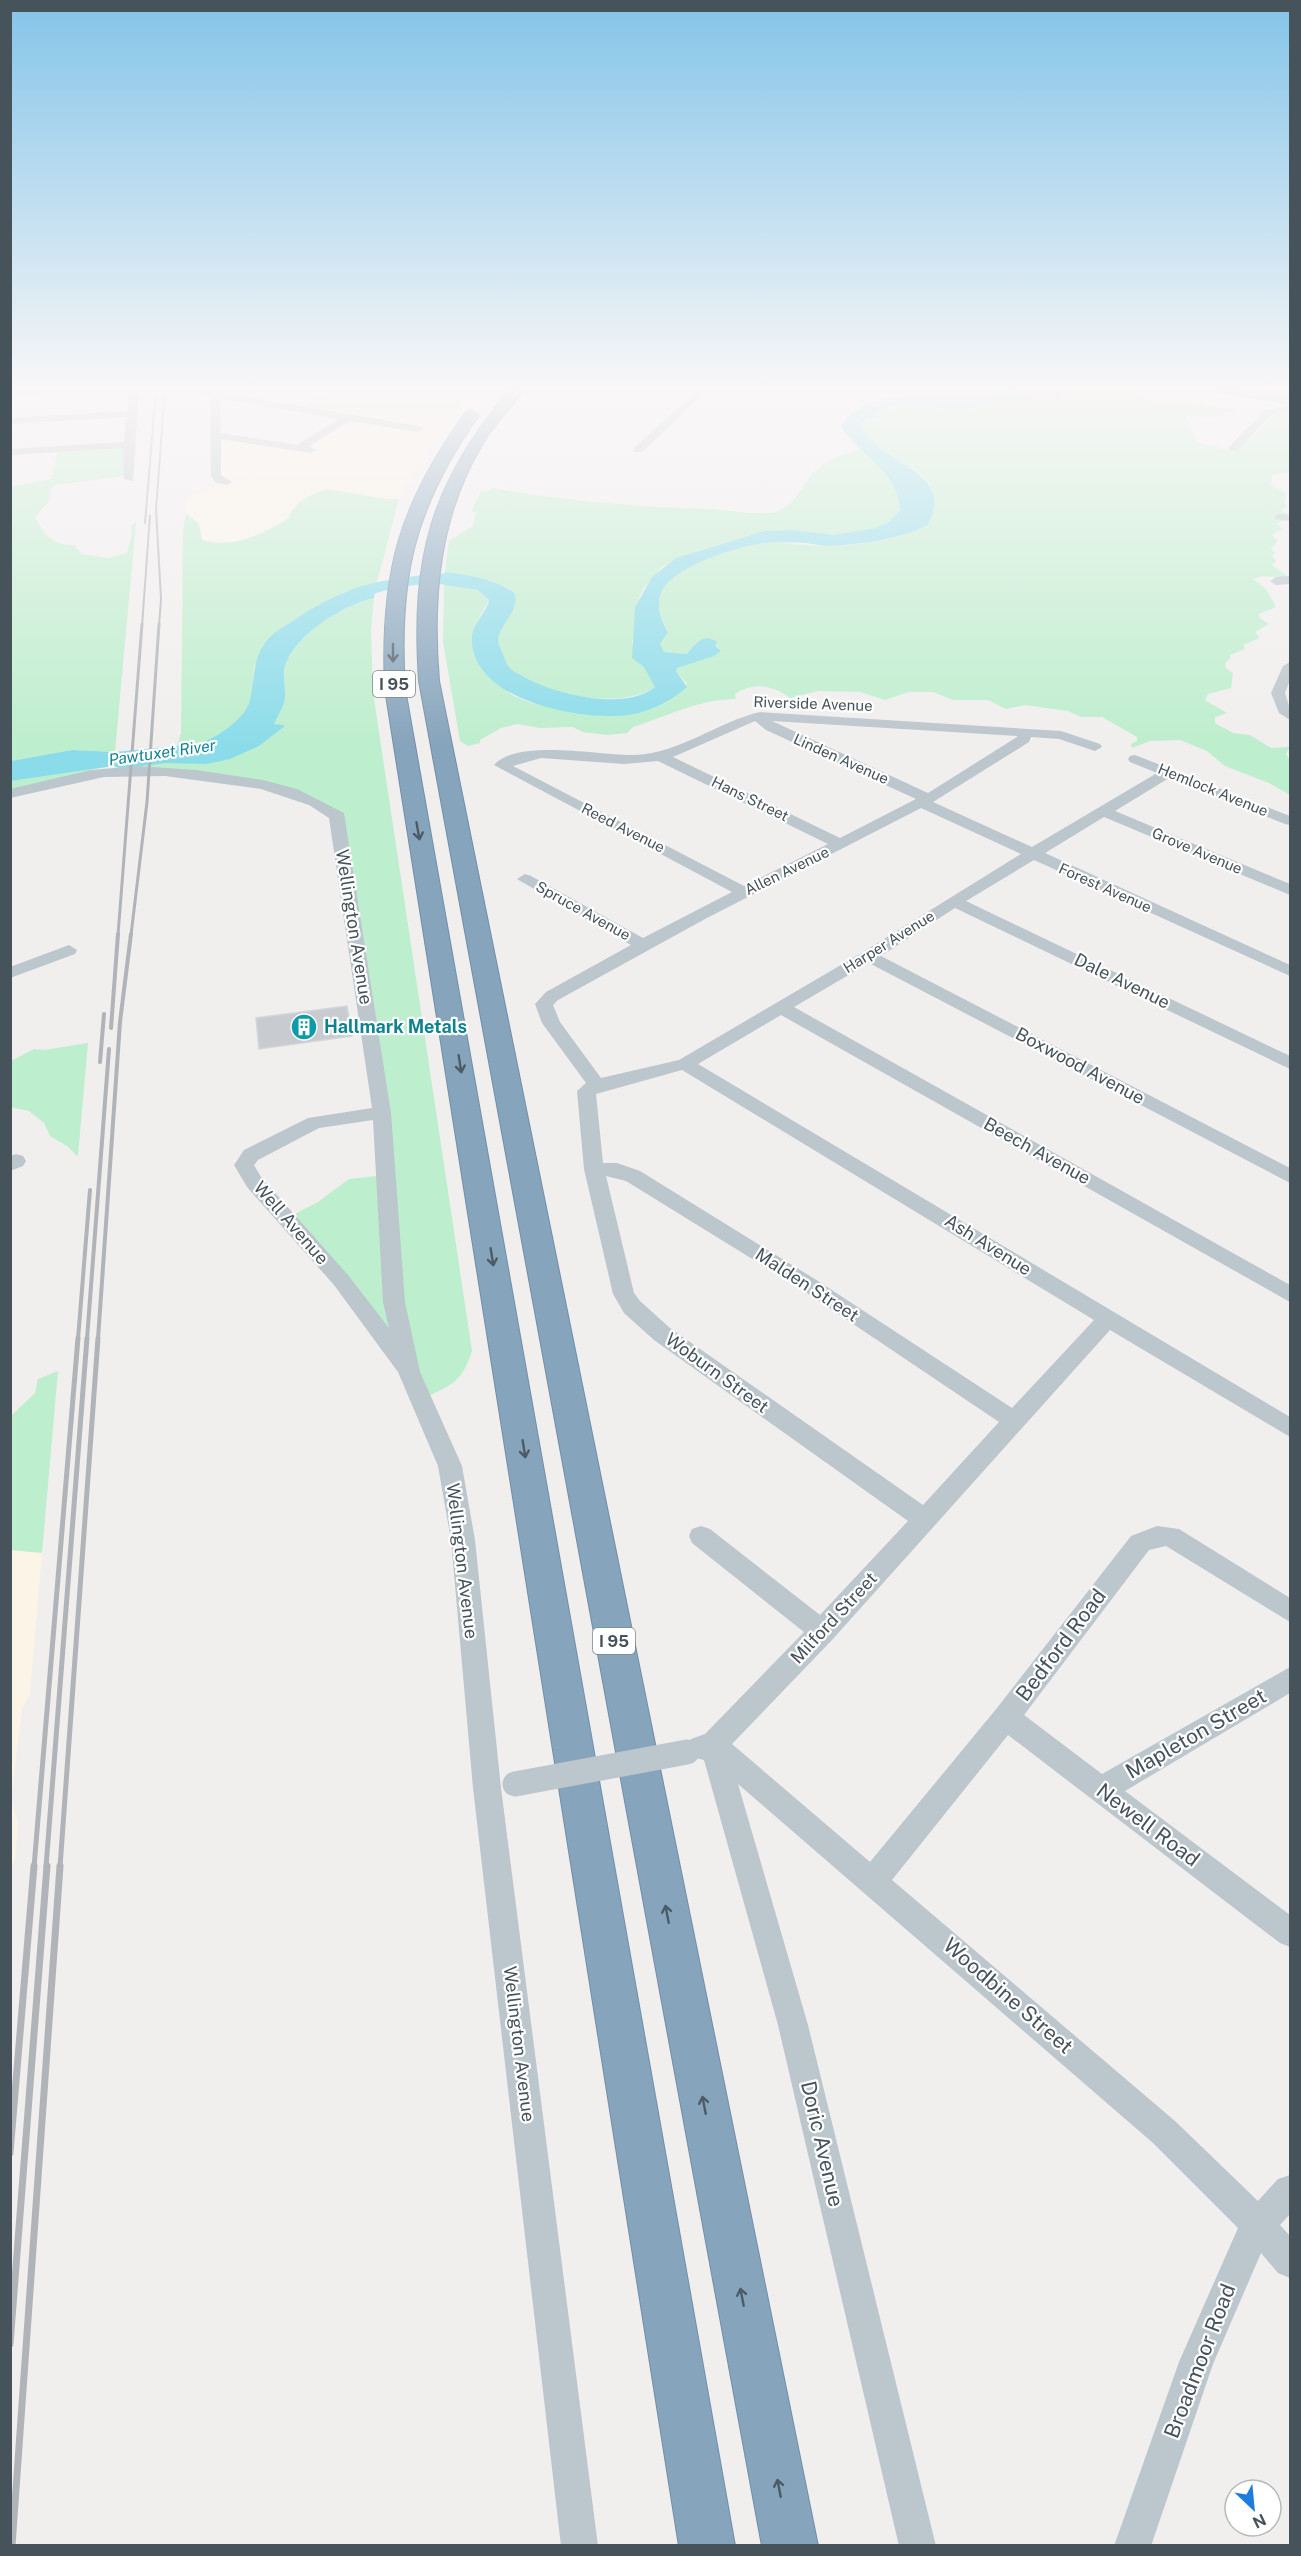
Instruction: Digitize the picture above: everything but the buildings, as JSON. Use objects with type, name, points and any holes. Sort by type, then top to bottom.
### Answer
[{"type":"highway","name":"I 95","points":[[415,508],[412,516],[412,584],[426,656],[436,726],[790,2546]]},
{"type":"highway","name":"I 95","points":[[444,508],[436,533],[412,584],[393,663],[399,716],[707,2546]]},
{"type":"street","points":[[1275,580],[1290,580]]},
{"type":"street","points":[[1290,666],[1280,701],[1290,716]]},
{"type":"street","name":"Riverside Avenue","points":[[501,765],[528,756],[544,754],[623,760],[660,756],[741,719],[760,716],[1061,735],[1095,747]]},
{"type":"street","name":"Linden Avenue","points":[[760,716],[759,718],[771,727],[924,800]]},
{"type":"street","name":"Allen Avenue","points":[[597,1085],[551,1023],[544,1004],[552,996],[641,944],[924,800],[1007,751],[1024,739],[1024,732]]},
{"type":"street","name":"Hans Street","points":[[660,756],[840,844]]},
{"type":"street","name":"Hemlock Avenue","points":[[1135,759],[1290,821]]},
{"type":"street","name":"Reed Avenue","points":[[501,765],[744,892]]},
{"type":"street","name":"Wellington Avenue","points":[[10,794],[115,771],[147,769],[193,774],[297,792],[321,804],[330,813],[336,813],[382,1113],[394,1302],[409,1372],[450,1466],[463,1540],[486,1788],[580,2546]]},
{"type":"street","name":"Harper Avenue","points":[[597,1085],[685,1064],[869,956],[954,901],[1169,772]]},
{"type":"street","name":"Forest Avenue","points":[[924,800],[1032,855],[1290,971]]},
{"type":"street","name":"Grove Avenue","points":[[1104,812],[1290,890]]},
{"type":"street","name":"Spruce Avenue","points":[[525,879],[641,944]]},
{"type":"street","name":"Dale Avenue","points":[[954,901],[1290,1063]]},
{"type":"street","points":[[10,973],[69,950]]},
{"type":"street","name":"Boxwood Avenue","points":[[869,956],[1290,1176]]},
{"type":"street","name":"Beech Avenue","points":[[782,1008],[1290,1294]]},
{"type":"street","name":"Ash Avenue","points":[[685,1064],[948,1220],[1290,1428]]},
{"type":"street","points":[[594,1169],[586,1091],[597,1085]]},
{"type":"street","name":"Well Avenue","points":[[382,1113],[315,1122],[251,1155],[244,1165],[254,1182],[341,1280],[409,1372]]},
{"type":"street","name":"Malden Street","points":[[594,1169],[617,1170],[633,1176],[811,1286],[1014,1420]]},
{"type":"street","name":"Woburn Street","points":[[594,1169],[621,1284],[632,1307],[662,1334],[923,1518]]},
{"type":"street","name":"Milford Street","points":[[700,1748],[823,1632],[923,1518],[1108,1319]]},
{"type":"street","name":"Bedford Road","points":[[873,1881],[1006,1718],[1133,1550],[1140,1544],[1164,1535],[1177,1539],[1290,1611]]},
{"type":"street","points":[[701,1536],[823,1632]]},
{"type":"street","name":"Mapleton Street","points":[[1102,1789],[1290,1679]]},
{"type":"street","name":"Newell Road","points":[[1006,1718],[1290,1933]]},
{"type":"street","points":[[486,1788],[700,1748]]},
{"type":"street","name":"Woodbine Street","points":[[700,1748],[873,1881],[1164,2132],[1258,2224],[1290,2261]]},
{"type":"street","name":"Doric Avenue","points":[[700,1748],[793,2025],[918,2546]]},
{"type":"street","name":"Broadmoor Road","points":[[1132,2546],[1196,2362],[1258,2224],[1290,2191]]},
{"type":"shaded area","points":[[186,508],[295,508],[291,511],[289,518],[264,533],[233,542],[202,540],[192,517],[186,514]]},
{"type":"shaded area","points":[[11,1550],[42,1553],[30,1694],[22,1709],[11,1798]]},
{"type":"shaded area","points":[[11,1798],[18,1824],[15,1858],[11,1866]]},
{"type":"green space","points":[[11,508],[43,508],[35,517],[50,538],[67,545],[74,545],[81,554],[108,558],[127,553],[132,533],[131,526],[136,522],[115,752],[72,750],[11,761]]},
{"type":"green space","points":[[294,508],[397,508],[377,582],[344,592],[254,666],[251,699],[229,728],[197,745],[177,746],[181,733],[183,531],[186,514],[199,524],[202,540],[225,543],[258,535],[289,518]]},
{"type":"green space","points":[[473,508],[691,508],[751,513],[782,510],[900,509],[890,521],[876,528],[833,535],[764,531],[694,552],[663,566],[643,589],[635,607],[636,622],[632,643],[655,687],[641,694],[623,698],[602,699],[560,693],[523,678],[510,669],[498,644],[498,639],[515,604],[515,592],[481,578],[445,572],[449,541],[473,526],[476,513]]},
{"type":"green space","points":[[934,508],[1284,508],[1281,510],[1290,515],[1290,519],[1277,523],[1282,529],[1272,535],[1278,541],[1271,549],[1275,553],[1272,556],[1276,561],[1272,565],[1290,578],[1262,576],[1253,579],[1266,589],[1276,607],[1259,614],[1260,618],[1269,624],[1255,632],[1260,638],[1243,645],[1245,649],[1230,655],[1230,659],[1225,663],[1226,668],[1233,673],[1231,688],[1208,694],[1205,700],[1227,713],[1215,717],[1215,723],[1233,733],[1250,735],[1271,748],[1290,747],[1286,754],[1290,760],[1290,795],[1269,783],[1225,766],[1207,751],[1180,740],[1150,741],[1132,748],[1131,744],[1137,741],[1137,737],[1102,717],[1081,717],[1068,711],[1025,705],[1006,709],[988,700],[953,700],[933,692],[908,692],[885,700],[860,692],[818,691],[790,698],[777,690],[756,687],[735,694],[736,699],[709,702],[684,709],[633,727],[627,733],[607,735],[583,732],[573,727],[540,728],[517,724],[501,728],[480,740],[480,743],[468,746],[460,741],[443,642],[444,585],[478,590],[489,600],[474,627],[472,638],[496,677],[511,694],[554,708],[600,714],[632,713],[662,705],[676,696],[687,684],[676,671],[686,663],[698,640],[687,654],[664,652],[660,644],[668,631],[663,622],[659,600],[663,589],[681,573],[710,558],[765,543],[829,546],[892,538],[922,526],[931,516]]},
{"type":"green space","points":[[374,598],[371,630],[373,692],[472,1351],[464,1370],[455,1381],[424,1398],[293,1215],[318,1202],[349,1179],[386,1175],[331,814],[294,793],[145,768],[148,764],[259,746],[284,727],[274,724],[285,699],[284,671],[296,647],[320,624],[334,615],[348,607]]},
{"type":"green space","points":[[92,769],[93,774],[11,795],[11,781]]},
{"type":"green space","points":[[88,1043],[77,1156],[67,1146],[50,1136],[44,1123],[29,1111],[11,1107],[11,1061],[34,1049],[44,1050]]},
{"type":"green space","points":[[58,1371],[42,1553],[11,1550],[11,1416],[35,1393],[38,1379]]},
{"type":"water","points":[[933,508],[927,525],[892,538],[829,546],[786,542],[766,543],[725,552],[681,572],[663,589],[659,600],[661,617],[668,632],[660,644],[664,652],[687,654],[700,640],[708,638],[717,642],[715,646],[721,651],[714,656],[677,668],[676,671],[687,687],[662,704],[634,714],[589,715],[562,711],[510,692],[490,678],[476,659],[473,632],[489,600],[478,590],[444,585],[445,572],[481,578],[514,592],[515,604],[498,641],[508,666],[513,671],[535,683],[570,694],[588,698],[626,698],[642,694],[655,687],[644,667],[632,658],[635,607],[652,577],[676,558],[764,531],[793,530],[833,535],[876,528],[890,521],[900,510]]},
{"type":"water","points":[[377,582],[374,598],[348,607],[334,615],[320,624],[296,647],[284,671],[285,699],[274,724],[284,725],[284,727],[259,746],[230,759],[206,764],[166,763],[120,769],[114,766],[11,781],[11,761],[72,750],[115,752],[186,746],[209,740],[230,726],[246,709],[250,700],[258,657],[270,637],[321,603]]},
{"type":"waterway","name":"Pawtuxet River","points":[[341,601],[373,589],[411,581],[450,578],[482,585]]},
{"type":"railway","points":[[145,523],[146,508]]},
{"type":"railway","points":[[156,508],[161,599],[159,626]]},
{"type":"railway","points":[[142,626],[150,516]]},
{"type":"railway","points":[[118,935],[142,624]]},
{"type":"railway","points":[[131,935],[147,802],[159,624]]},
{"type":"railway","points":[[111,1028],[118,934]]},
{"type":"railway","points":[[98,1339],[120,1022],[131,934]]},
{"type":"railway","points":[[100,1062],[104,1014]]},
{"type":"railway","points":[[87,1339],[109,1049]]},
{"type":"railway","points":[[78,1339],[90,1190]]},
{"type":"railway","points":[[34,1867],[78,1338]]},
{"type":"railway","points":[[46,1867],[87,1338]]},
{"type":"railway","points":[[60,1867],[98,1338]]},
{"type":"railway","points":[[10,2153],[34,1866]]},
{"type":"railway","points":[[10,2344],[47,1866]]},
{"type":"railway","points":[[12,2546],[60,1866]]},
{"type":"place","name":"Hallmark Metals","points":[[304,1027]]}]
